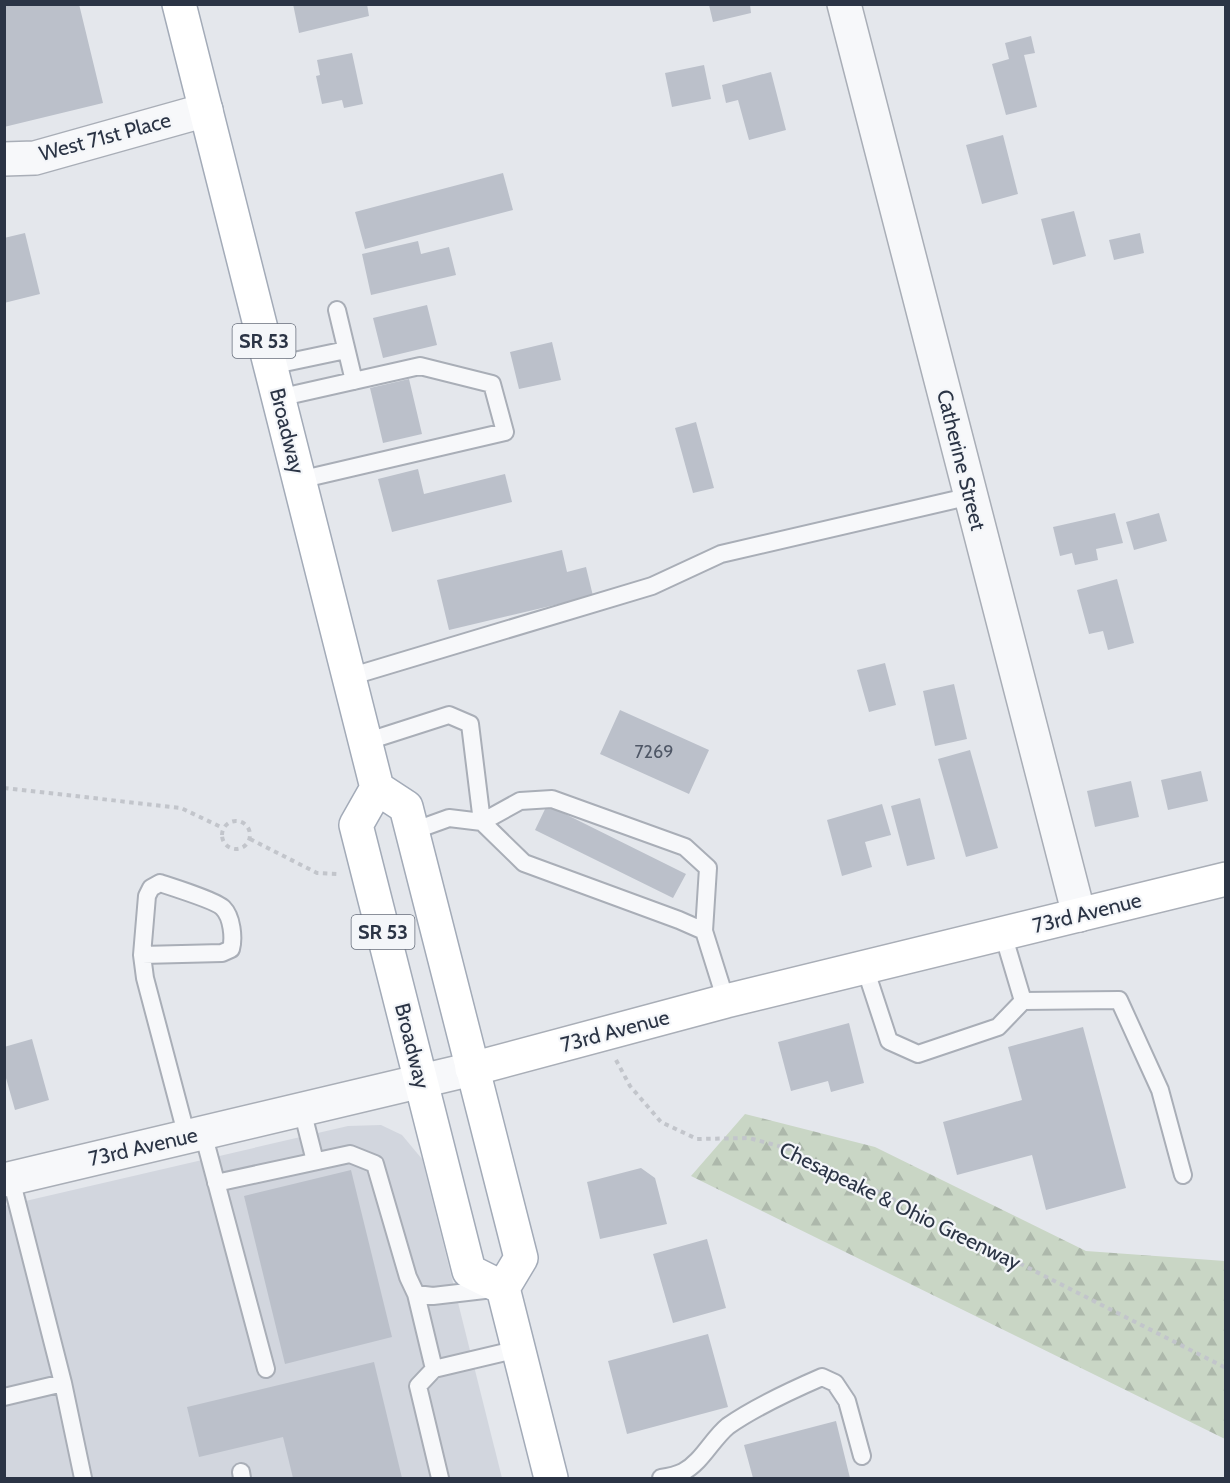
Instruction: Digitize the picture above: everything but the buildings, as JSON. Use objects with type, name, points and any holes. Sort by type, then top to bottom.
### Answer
[{"type":"main road","name":"Broadway","points":[[179,4],[377,788],[356,825],[368,875],[469,1271],[503,1288]]},
{"type":"main road","name":"SR 53","points":[[377,788],[406,807],[521,1258],[503,1288]]},
{"type":"main road","name":"73rd Avenue","points":[[472,1069],[726,1001],[1226,879]]},
{"type":"main road","points":[[503,1288],[551,1479]]},
{"type":"street","name":"Catherine Street","points":[[844,4],[1079,915]]},
{"type":"street","name":"West 71st Place","points":[[4,159],[35,158],[206,110]]},
{"type":"street","name":"73rd Avenue","points":[[8,1180],[472,1069]]},
{"type":"lane","points":[[337,310],[354,381]]},
{"type":"lane","points":[[270,366],[346,350]]},
{"type":"lane","points":[[278,398],[420,366],[492,384],[505,432],[299,480]]},
{"type":"lane","points":[[349,677],[652,586],[721,554],[971,496]]},
{"type":"lane","points":[[365,742],[450,715],[470,724],[482,822],[524,863],[704,931]]},
{"type":"lane","points":[[413,831],[450,818],[482,822],[520,801],[552,799],[685,847],[708,868],[704,931],[726,1001]]},
{"type":"lane","points":[[142,955],[222,953],[231,949],[233,942],[229,917],[222,906],[160,883],[151,888],[147,896],[142,955],[145,978],[195,1135],[216,1184],[266,1370]]},
{"type":"lane","points":[[1003,934],[1023,1000]]},
{"type":"lane","points":[[865,968],[889,1041],[918,1054],[998,1028],[1023,1000],[1119,1000],[1160,1090],[1183,1175]]},
{"type":"lane","points":[[302,1110],[315,1161]]},
{"type":"lane","points":[[216,1184],[350,1154],[375,1164],[408,1277],[416,1294],[434,1369]]},
{"type":"lane","points":[[8,1180],[63,1383],[83,1479]]},
{"type":"lane","points":[[416,1294],[433,1296],[503,1288]]},
{"type":"lane","points":[[440,1479],[418,1386],[434,1369],[518,1349]]},
{"type":"lane","points":[[661,1479],[684,1472],[729,1425],[790,1390],[822,1377],[835,1383],[847,1401],[862,1456]]},
{"type":"lane","points":[[4,1397],[63,1383]]},
{"type":"path","points":[[4,788],[181,808],[224,828]]},
{"type":"path","points":[[235,820],[242,822],[251,832],[250,839],[246,846],[239,850],[231,849],[224,844],[222,836],[224,828],[235,820]]},
{"type":"path","points":[[250,839],[317,873],[368,875]]},
{"type":"path","name":"Chesapeake & Ohio Greenway","points":[[602,1034],[630,1086],[661,1122],[698,1139],[749,1138],[786,1148],[875,1190],[1226,1368]]},
{"type":"shaded area","points":[[381,1125],[402,1135],[422,1159],[502,1478],[5,1478],[4,1206],[348,1126]]},
{"type":"green space","points":[[745,1114],[875,1147],[1086,1251],[1225,1261],[1225,1439],[691,1176]]}]
